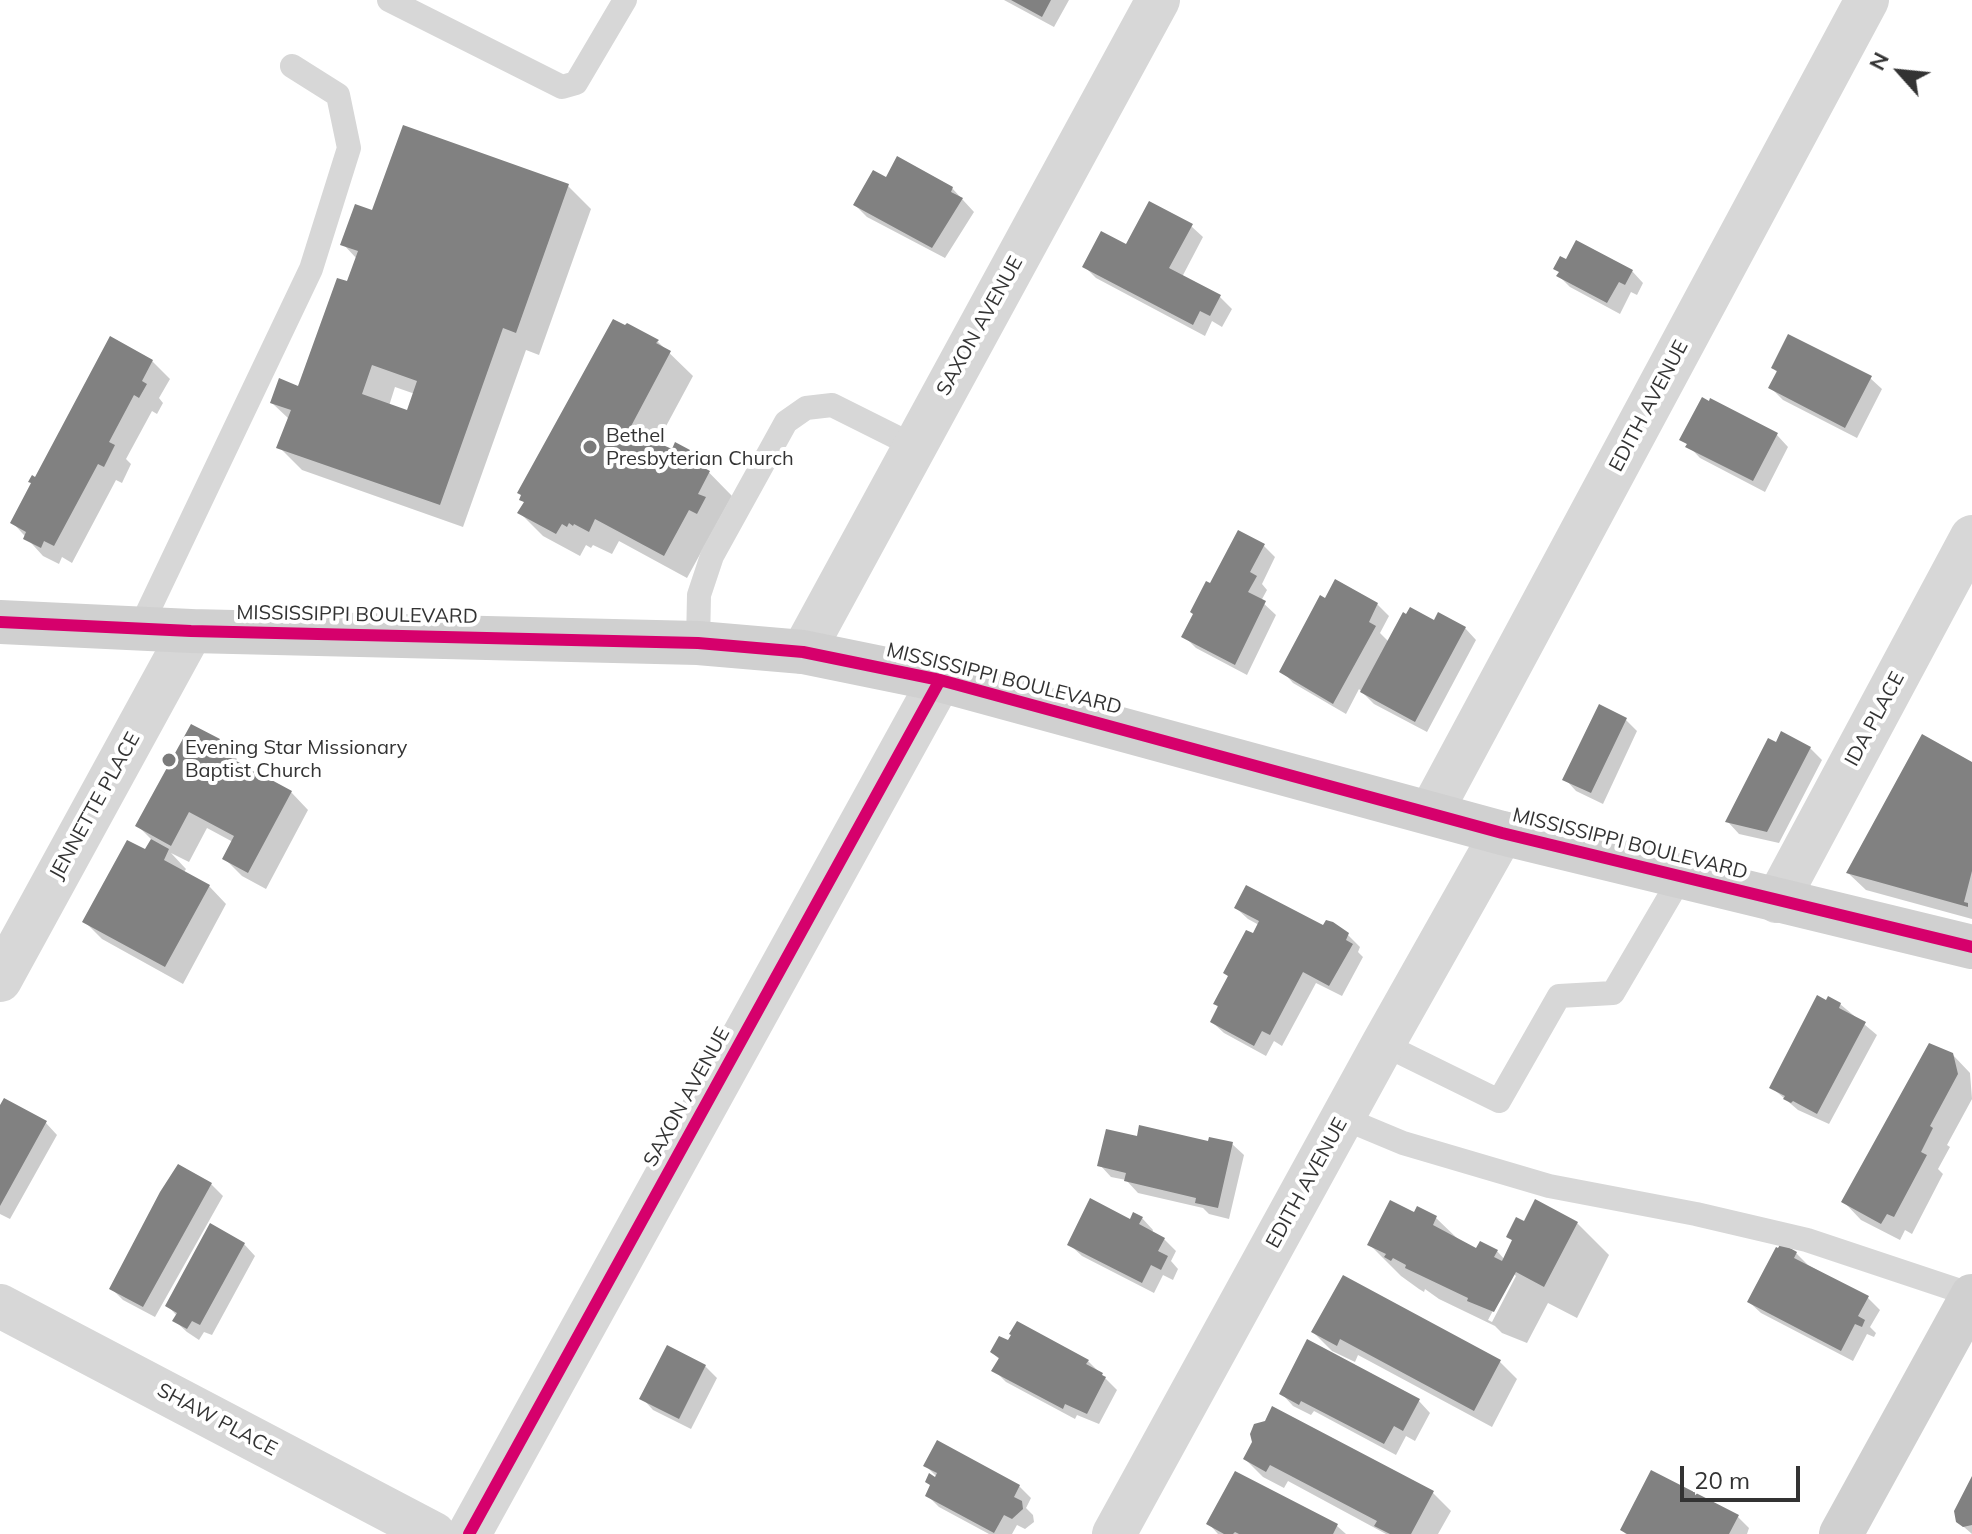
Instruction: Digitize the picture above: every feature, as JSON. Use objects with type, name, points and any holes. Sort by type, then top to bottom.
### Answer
[{"type":"main road","name":"MISSISSIPPI BOULEVARD","points":[[0,622],[191,631],[698,643],[803,652],[940,680],[1502,833],[1972,947]]},
{"type":"main road","points":[[1841,1534],[1972,1296]]},
{"type":"street","name":"SAXON AVENUE","points":[[803,652],[1158,0]]},
{"type":"street","name":"EDITH AVENUE","points":[[1431,812],[1867,0]]},
{"type":"street","name":"IDA PLACE","points":[[1777,901],[1972,537]]},
{"type":"street","name":"JENNETTE PLACE","points":[[0,980],[191,631]]},
{"type":"street","name":"SAXON AVENUE","points":[[469,1534],[940,680]]},
{"type":"street","name":"EDITH AVENUE","points":[[1114,1534],[1502,833]]},
{"type":"street","name":"SHAW PLACE","points":[[0,1306],[434,1534]]},
{"type":"lane","points":[[389,0],[562,87],[576,83],[625,0]]},
{"type":"lane","points":[[140,628],[311,269],[349,148],[338,95],[292,66]]},
{"type":"lane","points":[[698,643],[699,595],[712,556],[786,422],[806,408],[832,405],[914,446]]},
{"type":"lane","points":[[1383,1044],[1499,1101],[1559,996],[1613,993],[1681,877]]},
{"type":"lane","points":[[1343,1118],[1403,1143],[1549,1186],[1696,1214],[1807,1240],[1972,1296]]},
{"type":"building","points":[[1011,0],[1051,0],[1042,17]]},
{"type":"building","points":[[403,125],[569,184],[516,333],[503,328],[440,505],[276,448],[291,410],[270,403],[279,378],[298,386],[337,278],[347,281],[358,251],[340,245],[355,204],[372,210]],"holes":[[[372,365],[417,381],[407,410],[362,394]]]},
{"type":"building","points":[[897,156],[953,187],[951,192],[963,198],[932,248],[853,205],[873,170],[886,177]]},
{"type":"building","points":[[1149,201],[1193,224],[1169,268],[1221,295],[1210,316],[1200,311],[1193,325],[1082,267],[1101,231],[1126,244]]},
{"type":"building","points":[[1576,240],[1633,270],[1625,285],[1619,282],[1607,303],[1556,276],[1559,272],[1553,269],[1560,256],[1566,259]]},
{"type":"building","points":[[613,319],[659,340],[656,343],[671,351],[629,430],[672,449],[675,442],[690,450],[685,458],[710,471],[698,494],[706,497],[697,514],[689,510],[664,556],[595,519],[589,532],[569,523],[567,527],[562,524],[556,534],[517,513],[524,502],[519,500],[521,495],[517,493]]},
{"type":"building","points":[[1788,334],[1872,376],[1845,428],[1768,388],[1777,371],[1771,368]]},
{"type":"building","points":[[110,336],[153,360],[142,381],[147,384],[139,398],[134,395],[109,442],[115,445],[104,467],[98,464],[54,546],[44,541],[41,548],[23,539],[26,532],[10,523],[31,483],[28,482],[32,475],[35,477]]},
{"type":"building","points":[[1702,397],[1709,401],[1710,398],[1778,433],[1753,481],[1685,447],[1687,444],[1679,440]]},
{"type":"building","points":[[1238,530],[1265,544],[1250,572],[1257,576],[1248,592],[1266,601],[1235,665],[1181,637],[1206,581],[1210,583]]},
{"type":"building","points":[[1335,579],[1378,603],[1369,622],[1376,626],[1333,704],[1279,672],[1320,595],[1325,598]]},
{"type":"building","points":[[1410,607],[1434,620],[1438,612],[1466,627],[1415,722],[1360,692],[1403,612],[1406,614]]},
{"type":"building","points":[[1599,704],[1627,718],[1591,793],[1562,780]]},
{"type":"building","points":[[191,724],[220,739],[214,749],[292,791],[248,873],[222,859],[234,836],[189,812],[171,846],[135,826]]},
{"type":"building","points":[[1781,731],[1811,747],[1767,832],[1725,822],[1768,738],[1776,742]]},
{"type":"building","points":[[1922,734],[1972,762],[1972,871],[1964,902],[1968,903],[1968,907],[1846,873]]},
{"type":"building","points":[[151,839],[169,849],[164,860],[210,885],[165,967],[82,922],[127,840],[145,849]]},
{"type":"building","points":[[1246,885],[1323,925],[1326,920],[1333,922],[1349,933],[1346,940],[1353,944],[1329,986],[1303,972],[1270,1035],[1262,1031],[1254,1046],[1210,1022],[1218,1006],[1213,1004],[1228,976],[1223,973],[1246,930],[1253,933],[1259,921],[1234,908]]},
{"type":"building","points":[[1817,995],[1826,1000],[1828,996],[1841,1003],[1839,1008],[1866,1022],[1817,1114],[1783,1099],[1785,1096],[1769,1088]]},
{"type":"building","points":[[1929,1043],[1953,1053],[1958,1074],[1930,1126],[1933,1128],[1921,1152],[1927,1155],[1894,1217],[1887,1214],[1881,1224],[1841,1202]]},
{"type":"building","points":[[4,1098],[47,1121],[0,1206],[0,1105]]},
{"type":"building","points":[[1139,1125],[1208,1141],[1209,1137],[1233,1142],[1218,1208],[1195,1203],[1196,1198],[1124,1181],[1126,1173],[1097,1166],[1106,1129],[1137,1136]]},
{"type":"building","points":[[178,1164],[212,1183],[143,1307],[109,1289]]},
{"type":"building","points":[[1090,1198],[1130,1219],[1133,1212],[1143,1217],[1139,1224],[1165,1238],[1158,1251],[1168,1256],[1161,1270],[1151,1265],[1142,1283],[1067,1245]]},
{"type":"building","points":[[1535,1199],[1578,1222],[1544,1287],[1516,1272],[1494,1312],[1405,1268],[1406,1265],[1393,1258],[1391,1261],[1384,1257],[1386,1254],[1367,1245],[1390,1200],[1414,1212],[1417,1206],[1437,1216],[1433,1225],[1476,1248],[1480,1241],[1498,1250],[1494,1257],[1502,1261],[1512,1240],[1506,1237],[1516,1217],[1524,1221]]},
{"type":"building","points":[[210,1223],[245,1243],[200,1325],[192,1321],[187,1329],[172,1321],[177,1313],[165,1306]]},
{"type":"building","points":[[1781,1243],[1797,1252],[1794,1258],[1869,1296],[1858,1316],[1865,1320],[1862,1327],[1855,1324],[1841,1351],[1747,1302]]},
{"type":"building","points":[[1343,1275],[1501,1360],[1474,1411],[1340,1339],[1337,1346],[1311,1332]]},
{"type":"building","points":[[1017,1321],[1089,1360],[1086,1364],[1103,1373],[1106,1377],[1087,1414],[1065,1404],[1063,1409],[991,1371],[999,1358],[990,1352],[999,1336],[1008,1340]]},
{"type":"building","points":[[1307,1339],[1420,1399],[1403,1431],[1394,1426],[1384,1444],[1301,1401],[1299,1405],[1279,1394]]},
{"type":"building","points":[[667,1345],[706,1365],[679,1419],[639,1399]]},
{"type":"building","points":[[1272,1406],[1434,1491],[1411,1534],[1390,1534],[1374,1526],[1377,1521],[1270,1465],[1266,1472],[1243,1459],[1252,1442],[1250,1434],[1254,1424],[1265,1421]]},
{"type":"building","points":[[937,1440],[1020,1485],[1014,1497],[1022,1501],[1023,1509],[1012,1519],[1004,1515],[994,1533],[925,1496],[930,1485],[925,1482],[929,1473],[935,1477],[937,1473],[923,1466]]},
{"type":"building","points":[[1651,1470],[1739,1515],[1729,1534],[1627,1534],[1620,1530]]},
{"type":"building","points":[[1235,1471],[1338,1524],[1333,1534],[1224,1534],[1206,1524]]},
{"type":"building","points":[[1972,1476],[1972,1525],[1963,1527],[1956,1522],[1954,1511]]},
{"type":"cycle path","points":[[0,622],[191,631],[698,643],[803,652],[940,680],[1502,833],[1972,947]]},
{"type":"cycle path","points":[[469,1534],[940,680]]},
{"type":"place","name":"Bethel Presbyterian Church","points":[[590,447]]},
{"type":"place","name":"Evening Star Missionary Baptist Church","points":[[169,760]]}]
